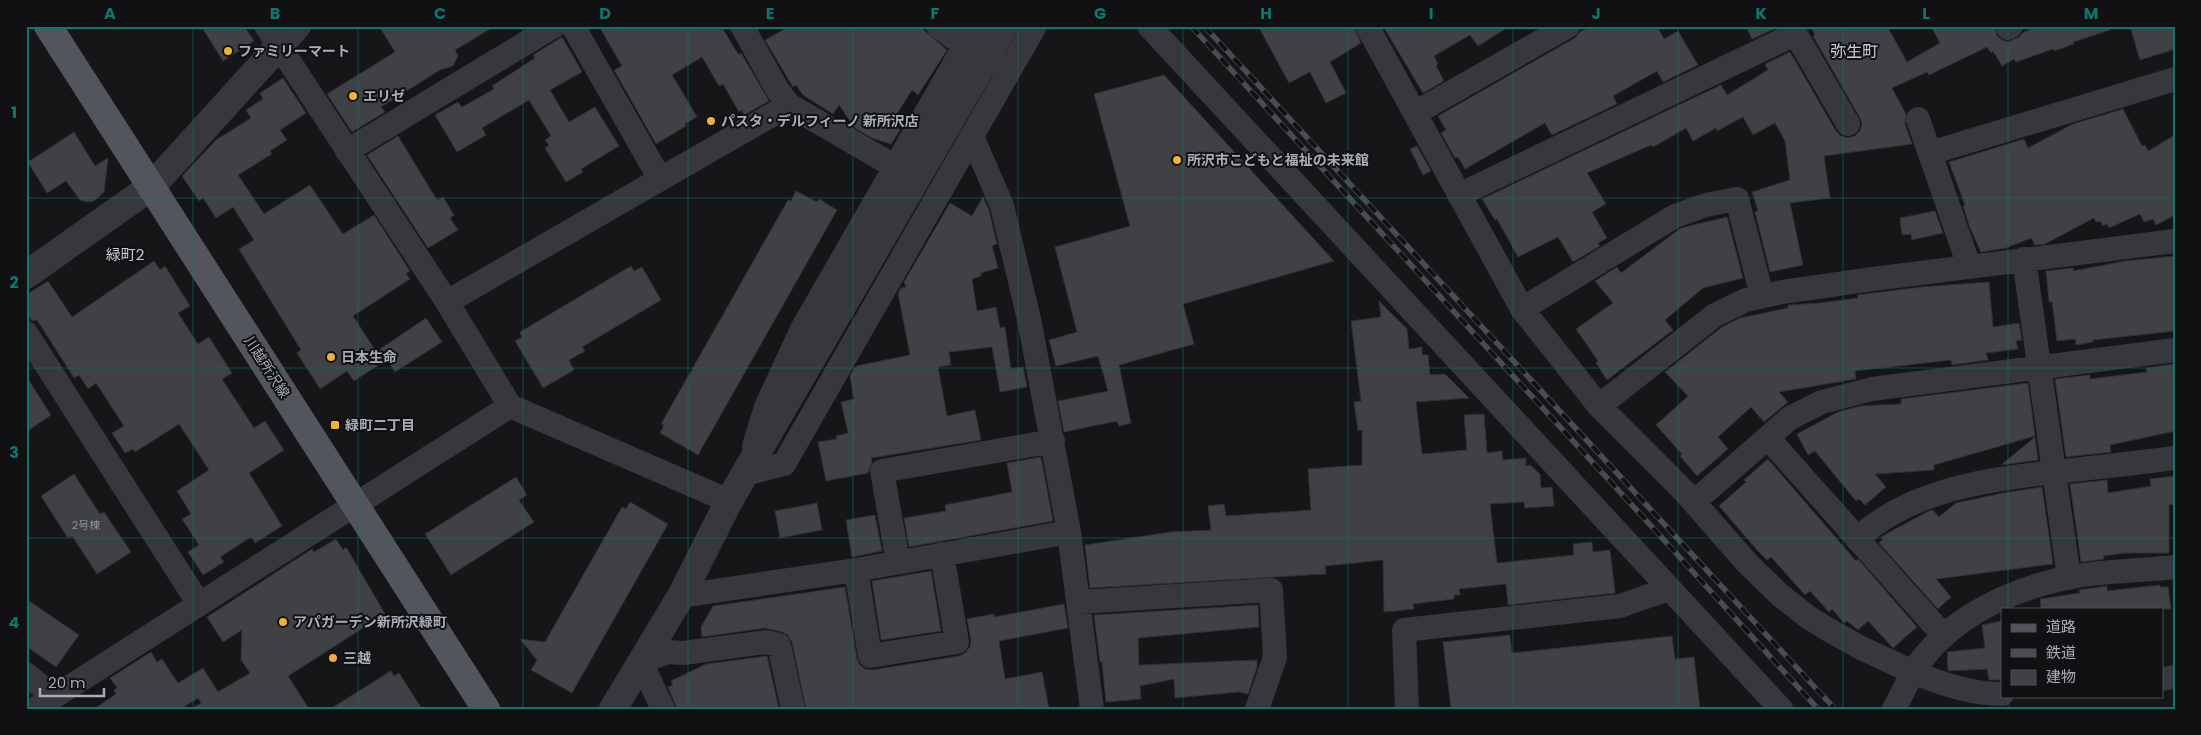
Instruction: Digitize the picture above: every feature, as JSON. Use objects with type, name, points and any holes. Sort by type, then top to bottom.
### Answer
[{"type":"main road","name":"川越所沢線","points":[[48,26],[486,709]]},
{"type":"street","points":[[26,275],[152,186],[273,37],[296,26]]},
{"type":"street","points":[[347,151],[554,26]]},
{"type":"street","points":[[573,26],[660,179]]},
{"type":"street","points":[[742,26],[777,89],[789,105],[894,166]]},
{"type":"street","points":[[938,26],[970,36],[1009,70]]},
{"type":"street","points":[[613,709],[681,596],[729,501],[1004,26]]},
{"type":"street","points":[[745,474],[784,464],[1035,26]]},
{"type":"street","points":[[1149,26],[1781,709]]},
{"type":"street","points":[[1367,26],[1522,308],[1599,406],[1694,502],[1748,564],[1788,602],[1808,617],[1845,639],[1913,672],[1957,688],[2001,694]]},
{"type":"street","points":[[1415,113],[1568,26]]},
{"type":"street","points":[[1459,195],[1793,30],[1848,124]]},
{"type":"street","points":[[745,474],[766,408],[802,329],[970,36]]},
{"type":"street","points":[[273,37],[447,302],[510,406],[729,501]]},
{"type":"street","points":[[1930,153],[2175,79]]},
{"type":"street","points":[[447,302],[789,105]]},
{"type":"street","points":[[1918,119],[1969,266]]},
{"type":"street","points":[[972,136],[1002,206],[1010,234],[1053,441],[1069,532],[1092,709]]},
{"type":"street","points":[[1522,308],[1675,216],[1706,205],[1738,199],[1762,296]]},
{"type":"street","points":[[1599,406],[1715,315],[1746,300],[1873,278],[2175,241]]},
{"type":"street","points":[[2024,259],[2068,578]]},
{"type":"street","points":[[26,333],[199,604]]},
{"type":"street","points":[[1694,502],[1790,418],[1822,402],[1872,388],[2175,350]]},
{"type":"street","points":[[43,703],[510,406]]},
{"type":"street","points":[[1768,438],[1944,636]]},
{"type":"street","points":[[898,562],[882,471],[1053,441]]},
{"type":"street","points":[[1857,538],[1869,528],[1902,509],[1947,490],[1981,482],[2175,458]]},
{"type":"street","points":[[681,596],[856,570],[1069,532]]},
{"type":"street","points":[[856,570],[870,656],[957,642],[942,554]]},
{"type":"street","points":[[1894,709],[1923,656],[1944,636],[1986,606],[2019,592],[2068,578],[2175,567]]},
{"type":"street","points":[[1406,709],[1404,630],[1620,606],[1669,588]]},
{"type":"street","points":[[1079,602],[1272,590],[1275,657],[1257,709]]},
{"type":"street","points":[[641,662],[668,652],[683,653],[766,642],[779,645],[793,709]]},
{"type":"street","points":[[641,662],[663,709]]},
{"type":"street","points":[[26,674],[43,688],[43,703]]},
{"type":"building","name":"ファミリーマート","points":[[201,26],[244,26],[254,41],[223,61]]},
{"type":"building","points":[[379,26],[495,26],[455,50],[458,56],[453,66],[440,70],[381,107],[385,112],[352,132],[327,94],[395,52]]},
{"type":"building","points":[[599,26],[721,26],[739,55],[741,53],[769,101],[744,115],[742,110],[739,112],[723,84],[719,86],[702,57],[672,75],[697,117],[656,144],[614,70],[622,66]]},
{"type":"building","points":[[790,26],[919,26],[947,50],[918,95],[912,90],[891,123],[900,130],[891,144],[872,138],[855,128],[839,105],[833,114],[803,95],[796,85],[793,87],[765,40]]},
{"type":"building","points":[[1258,26],[1353,26],[1361,43],[1330,62],[1346,93],[1326,103],[1310,72],[1289,83]]},
{"type":"building","points":[[1383,26],[1510,26],[1478,46],[1470,35],[1434,56],[1438,64],[1436,66],[1444,81],[1423,93]]},
{"type":"building","points":[[1592,26],[1657,26],[1664,39],[1678,31],[1698,65],[1663,82],[1657,71],[1613,96],[1617,104],[1552,135],[1545,123],[1465,169],[1458,157],[1455,158],[1441,133],[1446,130],[1438,116],[1575,38],[1580,32]]},
{"type":"building","points":[[1746,26],[1772,26],[1774,29],[1752,39]]},
{"type":"building","points":[[1810,26],[1887,26],[1907,62],[1940,43],[1931,26],[1995,26],[1997,36],[2008,42],[2019,37],[2024,32],[2039,26],[2110,26],[2110,30],[2073,42],[2074,44],[2054,51],[2053,49],[2016,62],[2014,59],[2002,66],[1993,51],[1991,53],[1987,47],[1929,75],[1927,72],[1892,88],[1906,114],[1905,124],[1912,144],[1824,156],[1830,198],[1790,203],[1803,265],[1770,272],[1755,212],[1758,211],[1752,192],[1790,180],[1785,141],[1775,123],[1753,135],[1743,117],[1717,131],[1716,128],[1693,141],[1686,128],[1653,147],[1651,145],[1587,173],[1606,204],[1592,212],[1607,238],[1598,243],[1600,246],[1573,262],[1558,237],[1518,257],[1497,219],[1495,220],[1482,199],[1721,85],[1727,95],[1768,70],[1765,64],[1790,52],[1836,131],[1841,136],[1848,138],[1855,136],[1860,131],[1862,124],[1860,118],[1813,36],[1815,35]]},
{"type":"building","points":[[2130,26],[2175,26],[2175,49],[2140,60]]},
{"type":"building","points":[[562,37],[582,72],[550,90],[569,122],[595,107],[619,146],[581,169],[583,172],[566,182],[545,148],[549,145],[545,140],[551,136],[529,100],[482,128],[486,135],[457,152],[435,115],[458,102],[462,107],[494,89],[492,86],[535,58],[533,55]]},
{"type":"building","name":"所沢市こどもと福祉の未来館","points":[[1164,75],[1334,261],[1183,304],[1194,344],[1119,365],[1131,423],[1119,426],[1117,421],[1064,432],[1058,401],[1108,391],[1098,356],[1056,366],[1049,340],[1077,332],[1055,247],[1130,226],[1094,94]]},
{"type":"building","points":[[283,78],[306,113],[280,130],[287,140],[270,151],[272,154],[238,175],[264,214],[310,185],[343,234],[374,215],[410,271],[406,274],[410,279],[353,316],[383,362],[354,381],[347,371],[320,389],[297,353],[301,350],[239,249],[254,240],[233,207],[216,218],[203,198],[199,201],[182,176],[216,140],[251,118],[246,110],[263,99],[260,93]]},
{"type":"building","points":[[2123,109],[2142,146],[2145,145],[2148,151],[2175,135],[2175,215],[2156,225],[2153,219],[2144,222],[2140,214],[2109,228],[2107,224],[2103,226],[2100,221],[2096,222],[2094,218],[2045,244],[2035,245],[2031,238],[2006,248],[1981,252],[1970,228],[1963,206],[1965,205],[1949,162],[2024,139],[2028,148],[2073,124]]},
{"type":"building","points":[[74,132],[95,166],[108,158],[104,192],[94,201],[86,202],[80,200],[66,181],[47,193],[28,162]]},
{"type":"building","points":[[398,136],[437,200],[443,197],[454,215],[450,218],[458,230],[428,248],[367,155]]},
{"type":"building","points":[[1417,146],[1431,171],[1423,175],[1410,149]]},
{"type":"building","points":[[796,191],[817,202],[819,199],[837,210],[698,455],[660,433],[664,425],[661,424],[788,200],[791,201]]},
{"type":"building","points":[[983,197],[989,210],[997,244],[992,246],[998,268],[981,273],[981,276],[972,279],[977,311],[996,307],[1000,328],[1005,327],[1011,369],[1023,367],[1027,387],[1000,392],[992,347],[949,352],[951,365],[938,367],[947,416],[975,410],[981,440],[871,458],[872,462],[868,473],[826,481],[818,442],[837,439],[836,436],[848,433],[841,402],[854,399],[850,376],[856,366],[910,355],[898,293],[901,288],[906,287],[904,282],[950,203],[972,216]]},
{"type":"building","points":[[1935,211],[1943,233],[1912,240],[1911,234],[1902,235],[1900,218]]},
{"type":"building","points":[[1727,217],[1743,278],[1703,288],[1665,320],[1673,330],[1607,380],[1596,363],[1598,361],[1576,329],[1613,303],[1595,281],[1617,267],[1621,273],[1681,228]]},
{"type":"building","points":[[2175,256],[2175,331],[2093,340],[2093,342],[2076,345],[2075,339],[2057,341],[2052,302],[2049,302],[2046,271],[2073,268],[2073,271],[2125,261]]},
{"type":"building","points":[[154,261],[160,270],[165,266],[190,306],[178,313],[198,344],[209,337],[232,373],[222,379],[254,428],[265,421],[284,450],[249,473],[282,526],[255,543],[251,537],[220,557],[224,562],[203,575],[188,552],[199,545],[182,519],[191,514],[177,491],[209,470],[179,424],[135,452],[133,449],[125,453],[112,433],[124,426],[96,383],[88,389],[79,375],[74,378],[37,320],[32,321],[26,311],[26,295],[48,281],[72,317]]},
{"type":"building","points":[[631,266],[634,271],[642,267],[661,300],[582,347],[585,351],[569,360],[574,370],[543,388],[515,341],[522,337],[520,332]]},
{"type":"building","points":[[1989,282],[1993,327],[2019,323],[2022,340],[2016,341],[2018,349],[1986,353],[1988,360],[1952,365],[1951,360],[1855,371],[1856,379],[1779,392],[1788,402],[1764,422],[1751,407],[1718,437],[1728,449],[1697,476],[1680,456],[1682,454],[1656,425],[1688,396],[1665,372],[1722,327],[1740,318],[1788,308],[1788,305],[1858,298],[1857,295],[1922,287]]},
{"type":"building","points":[[1379,301],[1407,329],[1409,349],[1422,347],[1422,355],[1428,355],[1430,375],[1445,374],[1469,398],[1416,402],[1422,454],[1467,450],[1464,415],[1484,414],[1487,453],[1502,451],[1503,460],[1526,458],[1526,466],[1530,465],[1540,474],[1541,488],[1552,487],[1554,506],[1525,508],[1524,502],[1490,504],[1497,563],[1574,555],[1573,544],[1592,542],[1593,552],[1610,550],[1615,593],[1508,605],[1506,584],[1459,589],[1460,595],[1454,595],[1454,599],[1413,604],[1414,609],[1384,612],[1383,560],[1325,566],[1326,574],[1090,588],[1085,545],[1170,532],[1211,530],[1208,506],[1224,504],[1226,516],[1311,510],[1308,469],[1362,465],[1362,430],[1358,431],[1354,402],[1361,401],[1351,321],[1381,317]]},
{"type":"building","points":[[426,318],[442,342],[395,372],[380,349]]},
{"type":"building","points":[[2173,364],[2175,379],[2175,431],[2110,445],[2111,452],[2066,457],[2055,379],[2090,375],[2090,379],[2147,372],[2146,368]]},
{"type":"building","points":[[26,376],[51,415],[26,432]]},
{"type":"building","points":[[2028,383],[2035,436],[1934,465],[1934,470],[1875,474],[1886,487],[1865,505],[1859,499],[1856,501],[1815,451],[1808,455],[1797,434],[1838,412],[1860,406],[1901,404],[1901,399]]},
{"type":"building","points":[[2035,437],[2038,460],[2001,465]]},
{"type":"building","points":[[1041,457],[1053,521],[909,547],[904,518],[946,511],[945,505],[1012,492],[1007,463]]},
{"type":"building","points":[[1768,459],[1856,561],[1858,559],[1917,627],[1893,648],[1868,621],[1858,630],[1847,621],[1844,623],[1832,609],[1829,612],[1810,591],[1805,595],[1771,557],[1767,560],[1758,551],[1719,506]]},
{"type":"building","points":[[74,474],[100,514],[104,512],[131,552],[97,574],[72,536],[68,538],[41,496]]},
{"type":"building","points":[[2175,476],[2175,504],[2169,505],[2169,553],[2125,553],[2103,556],[2104,559],[2081,562],[2070,484],[2107,480],[2108,493],[2151,486],[2150,479]]},
{"type":"building","points":[[516,477],[527,495],[519,500],[534,522],[451,575],[425,534]]},
{"type":"building","points":[[2042,487],[2053,564],[1936,579],[1951,597],[1938,609],[1879,543],[1883,539],[1881,537],[1929,511],[1933,510],[1939,517],[1956,503]]},
{"type":"building","points":[[630,502],[668,524],[572,693],[531,670],[537,660],[520,639],[545,642],[622,507],[626,509]]},
{"type":"building","points":[[817,503],[822,530],[780,538],[775,511]]},
{"type":"building","points":[[875,515],[882,551],[852,557],[846,520]]},
{"type":"building","points":[[336,539],[343,550],[346,547],[385,614],[288,676],[309,709],[191,709],[201,703],[198,698],[181,709],[94,709],[116,694],[114,690],[117,688],[110,678],[151,652],[157,662],[162,659],[178,683],[203,668],[218,692],[250,673],[241,660],[242,630],[223,642],[207,617],[312,549],[314,552]]},
{"type":"building","points":[[931,571],[941,631],[881,640],[872,581]]},
{"type":"building","points":[[2160,585],[2160,587],[2168,587],[2171,609],[2041,608],[2040,599],[2080,593],[2079,590],[2107,586],[2107,591]]},
{"type":"building","points":[[845,587],[857,659],[859,664],[865,669],[872,670],[959,656],[965,653],[970,647],[971,640],[967,619],[994,614],[994,617],[1064,604],[1068,628],[999,641],[1005,679],[1042,672],[1049,709],[806,709],[792,642],[788,635],[765,628],[702,637],[701,627],[713,606]]},
{"type":"building","points":[[26,599],[79,635],[56,667],[26,646]]},
{"type":"building","points":[[1258,605],[1259,627],[1138,638],[1139,665],[1257,660],[1257,667],[1248,694],[1239,692],[1175,698],[1174,679],[1140,686],[1141,699],[1106,702],[1102,662],[1100,662],[1094,615]]},
{"type":"building","points":[[2001,621],[2001,680],[1989,680],[1987,669],[1948,671],[1947,652],[1985,648],[1982,625]]},
{"type":"building","points":[[1510,635],[1512,653],[1672,636],[1675,659],[1694,657],[1700,709],[1451,709],[1443,642]]},
{"type":"building","points":[[767,656],[779,709],[677,709],[668,687],[673,685],[671,681],[706,664]]},
{"type":"building","points":[[391,671],[394,676],[399,673],[422,709],[330,709]]},
{"type":"railway","points":[[1191,26],[1818,709]]},
{"type":"railway","points":[[1204,26],[1835,709]]},
{"type":"place","name":"ファミリーマート","points":[[228,51]]},
{"type":"place","name":"エリゼ","points":[[353,96]]},
{"type":"place","name":"パスタ・デルフィーノ 新所沢店","points":[[711,121]]},
{"type":"place","name":"所沢市こどもと福祉の未来館","points":[[1177,160]]},
{"type":"place","name":"日本生命","points":[[331,357]]},
{"type":"place","name":"緑町二丁目","points":[[335,425]]},
{"type":"place","name":"アパガーデン新所沢緑町","points":[[283,622]]},
{"type":"place","name":"三越","points":[[333,658]]},
{"type":"district","name":"弥生町","points":[[1854,51]]},
{"type":"district","name":"緑町2","points":[[125,254]]}]
